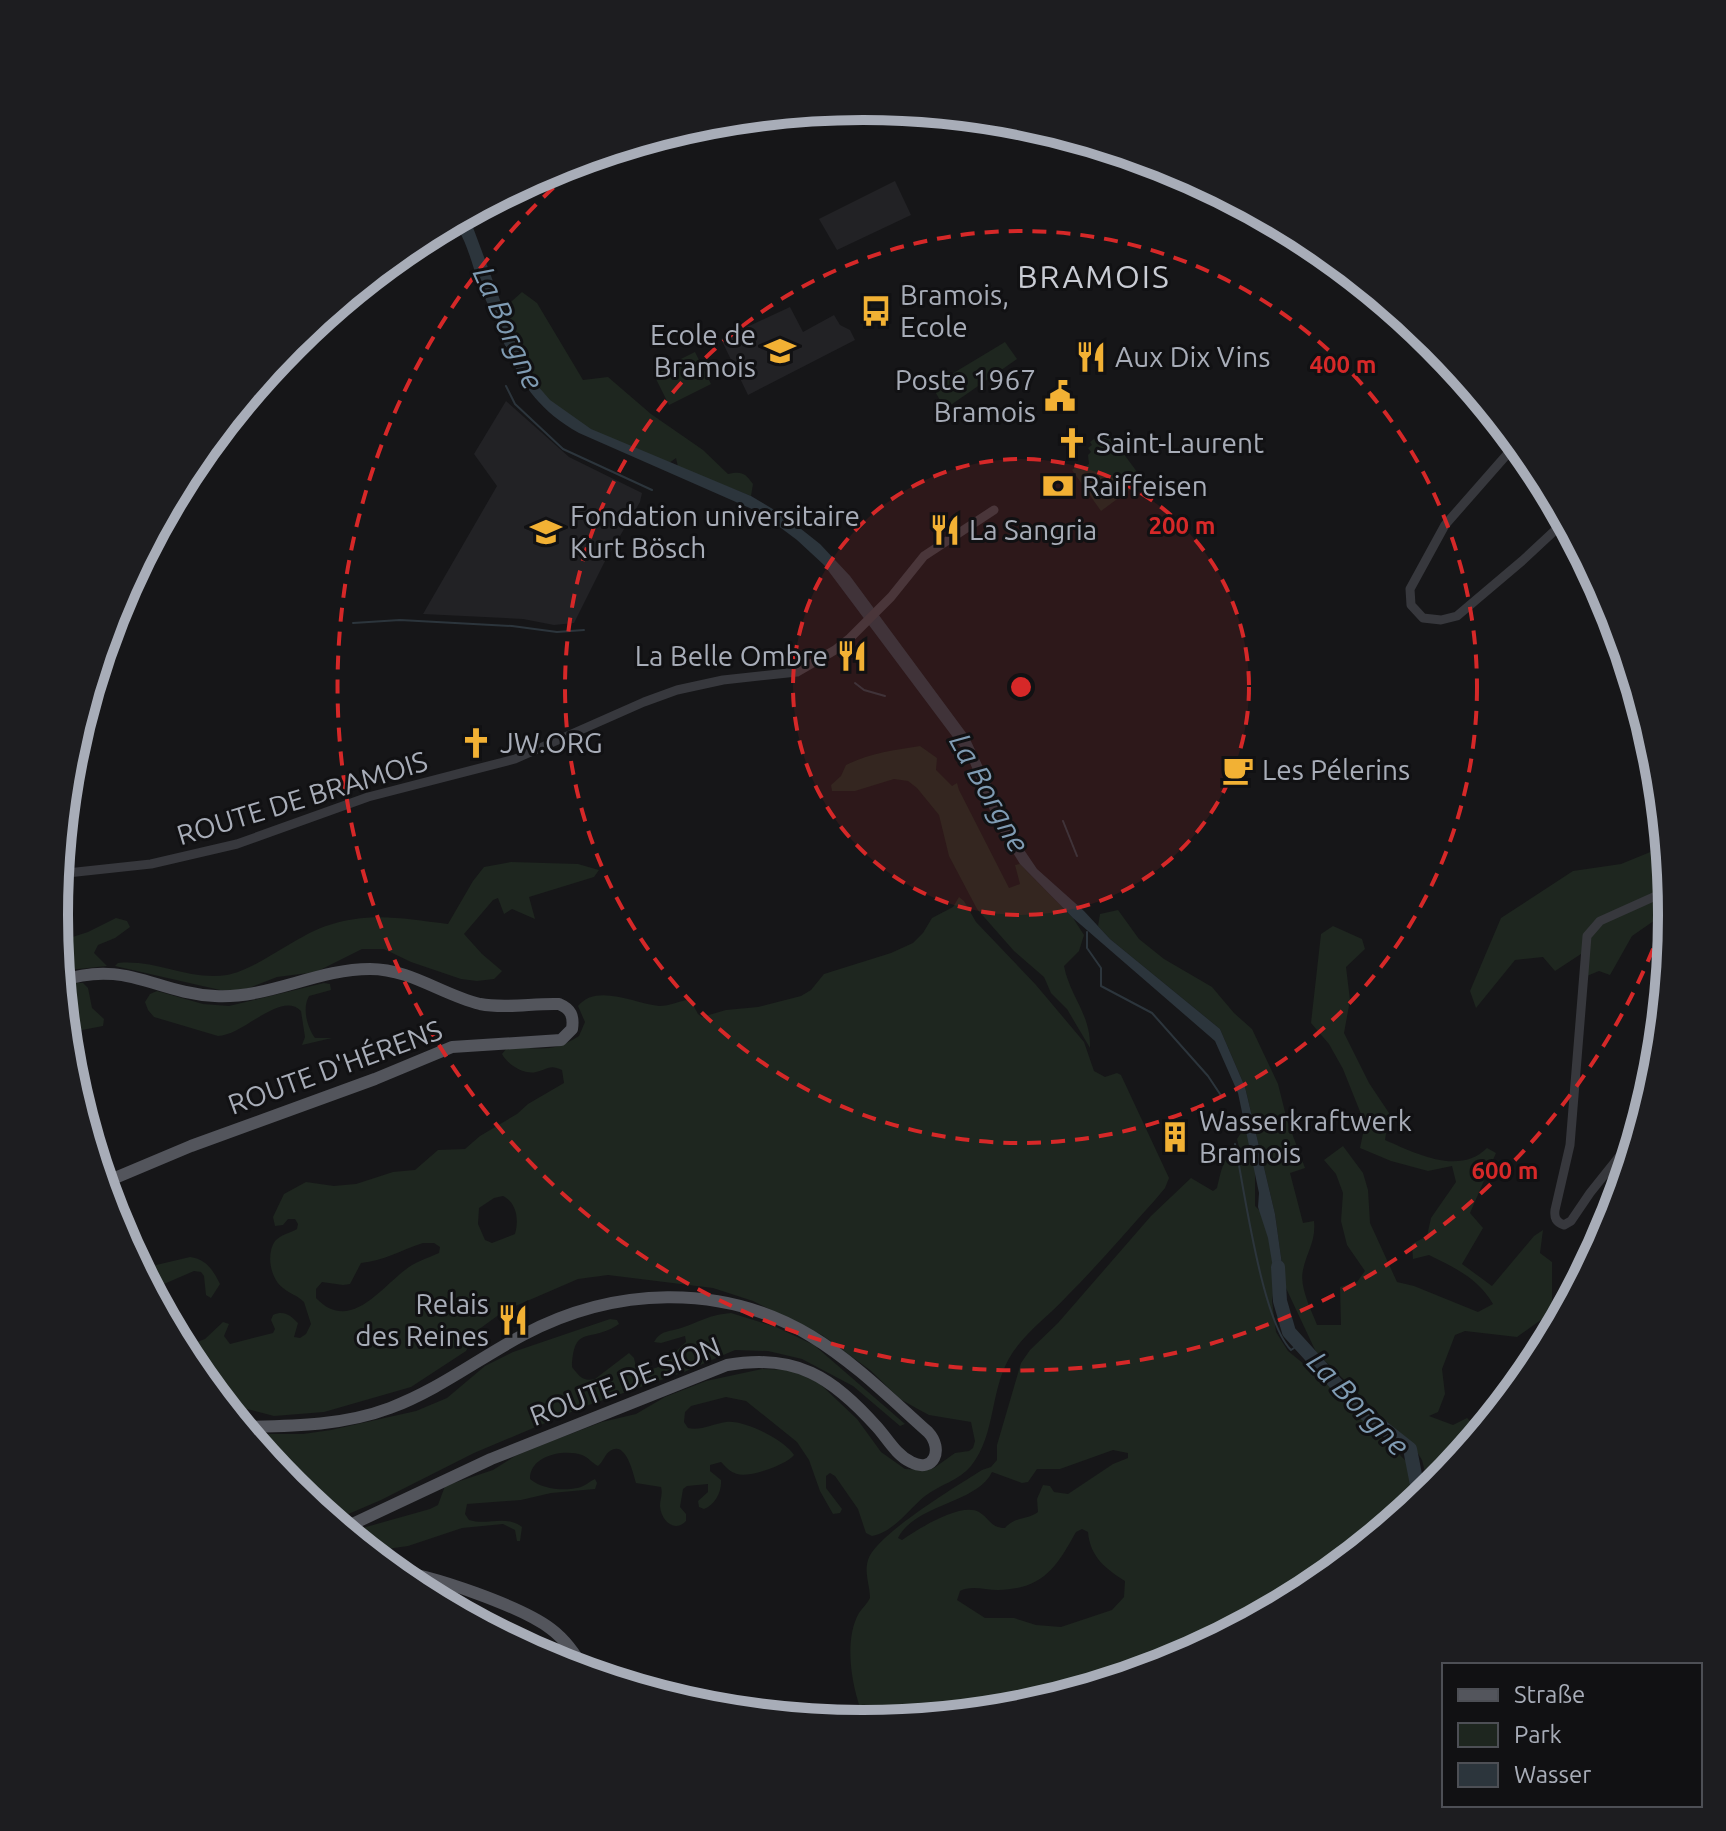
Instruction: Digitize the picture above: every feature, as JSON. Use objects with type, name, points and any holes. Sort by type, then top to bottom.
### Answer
[{"type":"main road","name":"ROUTE D'HÉRENS","points":[[71,978],[117,973],[206,995],[237,996],[356,969],[387,970],[479,1004],[559,1004],[572,1014],[572,1029],[561,1040],[452,1047],[375,1079],[213,1137],[113,1179]]},
{"type":"main road","name":"ROUTE DE SION","points":[[254,1427],[320,1424],[381,1411],[430,1390],[505,1344],[554,1320],[601,1304],[660,1297],[722,1302],[770,1316],[810,1335],[852,1365],[932,1436],[937,1446],[936,1456],[925,1465],[907,1460],[839,1388],[813,1373],[787,1364],[743,1362],[727,1365],[491,1459],[352,1524]]},
{"type":"main road","points":[[421,1577],[434,1579],[544,1624],[576,1657]]},
{"type":"street","points":[[1509,453],[1443,529],[1410,589],[1409,600],[1414,610],[1429,620],[1457,616],[1557,529]]},
{"type":"street","name":"ROUTE DE BRAMOIS","points":[[70,873],[151,864],[237,844],[368,797],[515,759],[677,690],[723,680],[797,672],[835,650],[882,606],[924,556],[994,510]]},
{"type":"street","points":[[1621,1154],[1571,1221],[1564,1225],[1558,1223],[1555,1210],[1570,1145],[1587,936],[1600,921],[1657,895]]},
{"type":"shaded area","points":[[895,181],[911,215],[837,250],[819,219]]},
{"type":"shaded area","name":"Ecole de Bramois","points":[[790,307],[803,332],[834,315],[840,325],[850,330],[855,340],[748,395],[721,339]]},
{"type":"shaded area","name":"Fondation universitaire Kurt Bösch","points":[[506,401],[569,457],[642,493],[574,623],[554,625],[523,619],[423,614],[497,486],[474,454]]},
{"type":"green space","points":[[522,292],[537,303],[583,380],[608,377],[651,414],[703,450],[728,474],[745,475],[753,484],[751,496],[678,467],[676,458],[669,463],[595,432],[560,410],[536,383],[504,308]]},
{"type":"green space","points":[[1005,342],[1017,359],[945,409],[932,386]]},
{"type":"green space","points":[[695,352],[711,384],[669,405],[653,373]]},
{"type":"green space","points":[[1106,430],[1143,480],[1101,511],[1072,470],[1089,464],[1090,442]]},
{"type":"green space","points":[[920,746],[937,758],[936,770],[952,786],[957,783],[1009,888],[1020,884],[1015,865],[1020,864],[1073,918],[1084,935],[1079,951],[1064,966],[1084,1015],[1090,1048],[1067,1009],[1051,993],[1044,977],[1014,951],[977,909],[949,856],[939,815],[917,788],[908,781],[894,779],[855,791],[832,791],[831,785],[841,776],[846,765],[873,755]]},
{"type":"green space","points":[[1655,850],[1658,918],[1632,936],[1610,975],[1599,971],[1582,978],[1584,952],[1555,971],[1543,957],[1515,960],[1476,1008],[1470,991],[1501,918],[1573,871],[1621,864]]},
{"type":"green space","points":[[511,862],[578,864],[599,870],[594,877],[529,897],[535,919],[512,909],[504,914],[498,898],[493,900],[464,934],[502,971],[494,979],[461,979],[384,949],[362,949],[316,972],[277,977],[244,990],[220,990],[115,966],[118,963],[146,964],[199,975],[227,975],[250,967],[314,931],[343,921],[373,917],[448,924],[484,867]]},
{"type":"green space","points":[[959,897],[964,901],[976,922],[1036,985],[1084,1042],[1094,1071],[1105,1077],[1117,1073],[1121,1075],[1169,1178],[1165,1188],[1112,1248],[1013,1352],[1000,1380],[985,1440],[971,1466],[925,1496],[887,1530],[872,1536],[866,1533],[858,1509],[830,1473],[826,1476],[826,1488],[842,1509],[840,1513],[833,1514],[820,1491],[809,1460],[797,1442],[746,1401],[726,1397],[691,1406],[685,1412],[684,1422],[688,1428],[726,1422],[743,1424],[773,1437],[794,1455],[776,1466],[743,1475],[728,1469],[721,1462],[710,1465],[710,1471],[721,1480],[717,1497],[704,1509],[699,1507],[698,1501],[708,1492],[708,1484],[687,1486],[683,1489],[680,1507],[686,1514],[686,1521],[677,1526],[669,1524],[661,1511],[661,1487],[636,1483],[628,1459],[616,1449],[608,1452],[598,1466],[582,1455],[566,1453],[542,1459],[531,1471],[530,1479],[546,1487],[577,1488],[595,1479],[595,1489],[467,1504],[465,1514],[469,1520],[509,1521],[522,1527],[520,1541],[517,1541],[515,1530],[503,1524],[462,1528],[408,1546],[384,1549],[360,1530],[430,1509],[438,1505],[445,1486],[493,1470],[515,1456],[552,1441],[602,1422],[636,1414],[665,1397],[706,1381],[762,1369],[790,1370],[819,1383],[857,1419],[881,1452],[905,1469],[934,1468],[955,1453],[973,1448],[975,1441],[971,1422],[929,1415],[900,1399],[870,1370],[822,1335],[753,1301],[713,1288],[608,1275],[578,1279],[504,1311],[478,1330],[466,1351],[411,1387],[324,1412],[274,1416],[241,1410],[194,1343],[205,1339],[223,1322],[229,1324],[224,1336],[230,1344],[273,1333],[275,1329],[271,1320],[273,1315],[280,1313],[298,1323],[294,1337],[300,1338],[306,1334],[311,1324],[304,1302],[279,1284],[271,1266],[275,1241],[297,1229],[298,1224],[295,1219],[288,1219],[283,1225],[275,1226],[273,1217],[284,1194],[306,1182],[334,1186],[356,1184],[393,1172],[415,1170],[438,1150],[465,1149],[528,1104],[564,1083],[562,1070],[558,1068],[526,1072],[512,1065],[502,1054],[507,1048],[552,1048],[579,1036],[585,1022],[578,1006],[586,999],[606,995],[659,1006],[690,999],[702,1017],[726,1010],[758,1007],[801,996],[811,990],[824,974],[913,943],[932,918],[953,907]],"holes":[[[503,1196],[516,1212],[515,1234],[492,1243],[485,1240],[478,1224],[479,1208],[494,1198]],[[423,1243],[434,1243],[440,1247],[439,1253],[409,1267],[363,1305],[340,1311],[328,1308],[316,1298],[316,1289],[322,1282],[350,1284],[361,1263]]]},
{"type":"green space","points":[[1118,910],[1139,939],[1164,959],[1212,987],[1252,1029],[1278,1084],[1287,1120],[1305,1168],[1290,1173],[1303,1223],[1314,1221],[1302,1277],[1306,1298],[1317,1325],[1341,1325],[1340,1287],[1357,1282],[1365,1271],[1347,1245],[1341,1221],[1343,1193],[1336,1174],[1324,1160],[1343,1146],[1363,1173],[1368,1190],[1370,1223],[1397,1282],[1478,1312],[1493,1304],[1473,1280],[1457,1269],[1429,1255],[1413,1259],[1412,1244],[1427,1236],[1431,1218],[1456,1182],[1452,1166],[1428,1171],[1360,1148],[1365,1124],[1343,1069],[1329,1044],[1311,1023],[1321,934],[1333,926],[1362,939],[1365,949],[1346,967],[1350,1000],[1344,1033],[1369,1083],[1389,1113],[1385,1140],[1423,1156],[1450,1161],[1476,1156],[1487,1148],[1496,1153],[1470,1213],[1483,1228],[1462,1264],[1492,1286],[1534,1236],[1543,1230],[1540,1253],[1552,1262],[1552,1311],[1517,1337],[1465,1331],[1455,1335],[1442,1369],[1445,1394],[1438,1412],[1429,1416],[1453,1425],[1467,1418],[1473,1424],[1426,1477],[1417,1452],[1316,1352],[1285,1286],[1275,1214],[1245,1087],[1220,1029],[1110,939],[1098,926],[1100,914]]},
{"type":"green space","points":[[116,918],[127,921],[130,927],[98,945],[94,953],[107,966],[70,970],[69,938]]},
{"type":"green space","points":[[83,983],[88,988],[92,1008],[104,1019],[103,1026],[77,1031],[72,984]]},
{"type":"green space","points":[[330,984],[331,990],[309,996],[306,1017],[315,1038],[332,1038],[302,1045],[305,1037],[301,1011],[293,1006],[273,1010],[239,1029],[218,1036],[154,1017],[145,1002],[150,994],[157,991],[203,1004],[229,1006]]},
{"type":"green space","points":[[1243,1130],[1248,1132],[1255,1167],[1255,1206],[1265,1216],[1276,1274],[1272,1301],[1276,1332],[1288,1351],[1321,1378],[1406,1461],[1414,1488],[1347,1546],[1305,1577],[1215,1629],[1167,1650],[1119,1668],[1018,1695],[915,1709],[861,1710],[851,1669],[851,1639],[859,1613],[870,1598],[867,1565],[874,1550],[918,1512],[991,1467],[997,1460],[997,1445],[1021,1363],[1030,1350],[1058,1323],[1151,1216],[1191,1178],[1213,1191],[1217,1188],[1226,1159],[1239,1147],[1237,1139]],"holes":[[[1113,1450],[1128,1453],[1128,1458],[1113,1464],[1068,1494],[1054,1492],[1050,1486],[1043,1485],[1037,1499],[1038,1512],[1005,1528],[994,1525],[979,1512],[971,1510],[940,1518],[902,1540],[898,1538],[918,1518],[974,1491],[992,1472],[1022,1483],[1028,1482],[1037,1469],[1060,1469]],[[1082,1529],[1088,1532],[1092,1549],[1100,1561],[1125,1581],[1124,1597],[1112,1610],[1061,1627],[1036,1625],[1014,1618],[985,1618],[957,1600],[964,1589],[1013,1589],[1037,1581],[1062,1556],[1076,1532]]]},
{"type":"green space","points":[[190,1257],[208,1266],[220,1284],[211,1298],[206,1295],[201,1272],[194,1271],[160,1286],[152,1266]]},
{"type":"green space","points":[[731,1313],[776,1327],[814,1345],[905,1424],[900,1426],[853,1386],[802,1359],[768,1351],[735,1350],[684,1372],[583,1407],[474,1453],[343,1516],[301,1478],[260,1434],[303,1434],[331,1430],[416,1411],[447,1398],[485,1366],[513,1352],[610,1319],[617,1320],[619,1324],[585,1336],[576,1345],[572,1367],[577,1373],[584,1379],[595,1379],[629,1353],[636,1367],[652,1369],[659,1367],[686,1342],[685,1336],[654,1342],[659,1335]]},
{"type":"water","points":[[472,224],[510,327],[537,385],[550,400],[591,429],[751,496],[786,517],[820,544],[850,576],[969,737],[1016,838],[1037,869],[1110,939],[1220,1029],[1245,1087],[1275,1214],[1285,1286],[1276,1286],[1238,1093],[1215,1041],[1073,918],[1020,864],[997,827],[967,756],[824,565],[761,513],[579,433],[547,411],[516,370],[459,231]]},
{"type":"waterway","points":[[506,386],[515,404],[563,449],[652,490]]},
{"type":"waterway","points":[[353,623],[400,620],[512,626],[557,632],[584,630]]},
{"type":"waterway","points":[[855,683],[864,690],[885,696]]},
{"type":"waterway","points":[[1063,821],[1077,856]]},
{"type":"waterway","points":[[1087,932],[1087,948],[1101,968],[1101,986],[1152,1013],[1208,1076],[1222,1097]]},
{"type":"waterway","points":[[1235,1144],[1271,1312],[1291,1350],[1300,1344]]},
{"type":"waterway","name":"La Borgne","points":[[1278,1267],[1280,1301],[1289,1332],[1358,1408],[1410,1449],[1417,1485]]},
{"type":"place","name":"Bramois, Ecole","points":[[876,311]]},
{"type":"place","name":"Ecole de Bramois","points":[[780,351]]},
{"type":"place","name":"Aux Dix Vins","points":[[1091,357]]},
{"type":"place","name":"Poste 1967 Bramois","points":[[1060,396]]},
{"type":"place","name":"Saint-Laurent","points":[[1072,443]]},
{"type":"place","name":"Raiffeisen","points":[[1058,486]]},
{"type":"place","name":"La Sangria","points":[[945,530]]},
{"type":"place","name":"Fondation universitaire Kurt Bösch","points":[[546,532]]},
{"type":"place","name":"La Belle Ombre","points":[[852,656]]},
{"type":"place","name":"JW.ORG","points":[[476,743]]},
{"type":"place","name":"Les Pélerins","points":[[1238,770]]},
{"type":"place","name":"Wasserkraftwerk Bramois","points":[[1175,1137]]},
{"type":"place","name":"Relais des Reines","points":[[513,1320]]},
{"type":"district","name":"BRAMOIS","points":[[1094,277]]}]
